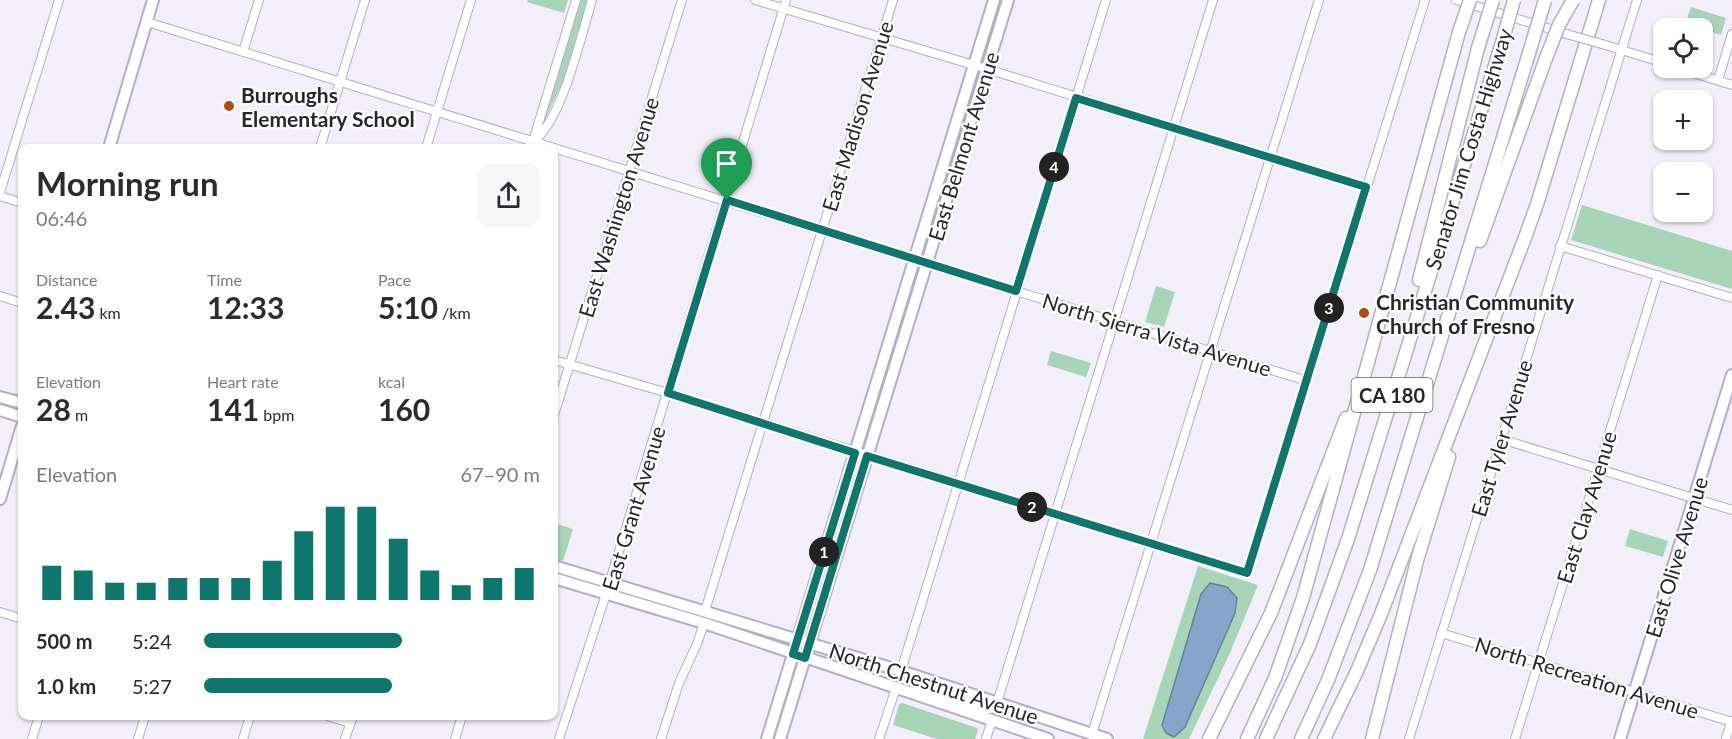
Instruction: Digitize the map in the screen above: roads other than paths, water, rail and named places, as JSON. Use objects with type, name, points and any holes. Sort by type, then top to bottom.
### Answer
[{"type":"highway","points":[[1247,739],[1275,678],[1303,598],[1356,408],[1368,356],[1470,0]]},
{"type":"highway","points":[[1401,365],[1425,255],[1478,48],[1493,0]]},
{"type":"highway","name":"Senator Jim Costa Highway","points":[[1266,739],[1305,655],[1332,586],[1514,0]]},
{"type":"highway","name":"Senator Jim Costa Highway","points":[[1301,739],[1358,606],[1545,0]]},
{"type":"highway","points":[[1431,374],[1546,58],[1559,25],[1573,0]]},
{"type":"highway","points":[[1325,739],[1380,614],[1498,309],[1538,201],[1599,0]]},
{"type":"highway","points":[[1580,63],[1603,0]]},
{"type":"highway","points":[[1372,739],[1435,498],[1478,376],[1498,309]]},
{"type":"highway","points":[[1209,739],[1271,613],[1368,356]]},
{"type":"main road","points":[[110,144],[153,0]]},
{"type":"main road","name":"East Belmont Avenue","points":[[767,739],[994,0]]},
{"type":"main road","name":"East Belmont Avenue","points":[[780,739],[1008,0]]},
{"type":"main road","name":"East Olive Avenue","points":[[1620,739],[1732,375]]},
{"type":"main road","points":[[0,397],[18,403]]},
{"type":"main road","points":[[0,410],[18,416]]},
{"type":"main road","points":[[0,500],[18,439]]},
{"type":"main road","name":"North Chestnut Avenue","points":[[558,567],[901,671],[1107,739]]},
{"type":"main road","name":"North Chestnut Avenue","points":[[558,580],[704,623],[1048,739]]},
{"type":"main road","points":[[896,688],[929,691],[981,708],[991,708],[997,704]]},
{"type":"street","points":[[18,201],[0,194],[59,0]]},
{"type":"street","points":[[243,52],[259,0]]},
{"type":"street","points":[[321,144],[365,0]]},
{"type":"street","points":[[427,144],[471,0]]},
{"type":"street","points":[[533,144],[576,0]]},
{"type":"street","points":[[534,144],[551,120],[566,83],[592,0]]},
{"type":"street","name":"East Washington Avenue","points":[[558,401],[682,0]]},
{"type":"street","points":[[754,0],[987,69],[1366,187]]},
{"type":"street","name":"East Grant Avenue","points":[[560,739],[668,393],[786,0]]},
{"type":"street","name":"East Madison Avenue","points":[[705,611],[893,0]]},
{"type":"street","points":[[901,671],[1106,0]]},
{"type":"street","points":[[997,704],[1213,0]]},
{"type":"street","points":[[1092,734],[1318,0]]},
{"type":"street","points":[[558,361],[668,393],[1247,573],[1425,0]]},
{"type":"street","points":[[1456,0],[1653,60]]},
{"type":"street","name":"East Tyler Avenue","points":[[1409,739],[1636,0]]},
{"type":"street","name":"North Sierra Vista Avenue","points":[[147,22],[340,80],[530,144]]},
{"type":"street","points":[[1718,80],[1732,34]]},
{"type":"street","points":[[1711,78],[1732,85]]},
{"type":"street","name":"North Sierra Vista Avenue","points":[[558,151],[631,170],[1307,381]]},
{"type":"street","points":[[1560,246],[1732,298]]},
{"type":"street","name":"East Clay Avenue","points":[[1515,739],[1658,275]]},
{"type":"street","points":[[0,296],[18,302]]},
{"type":"street","points":[[1501,439],[1732,510]]},
{"type":"street","points":[[0,612],[18,618]]},
{"type":"street","points":[[661,739],[679,683],[704,623]]},
{"type":"street","name":"North Recreation Avenue","points":[[1442,633],[1732,722]]},
{"type":"street","points":[[879,739],[896,688]]},
{"type":"street","points":[[32,739],[38,720]]},
{"type":"street","points":[[138,739],[144,720]]},
{"type":"street","points":[[243,739],[249,720]]},
{"type":"street","points":[[345,739],[351,720]]},
{"type":"street","points":[[455,739],[461,720]]},
{"type":"street","points":[[986,739],[992,720]]},
{"type":"street","points":[[1726,739],[1732,722]]},
{"type":"water","points":[[1210,583],[1227,587],[1237,598],[1235,613],[1185,727],[1174,737],[1166,733],[1162,725],[1201,594]]},
{"type":"place","name":"Burroughs Elementary School","points":[[229,106]]},
{"type":"place","name":"Christian Community Church of Fresno","points":[[1364,313]]}]
